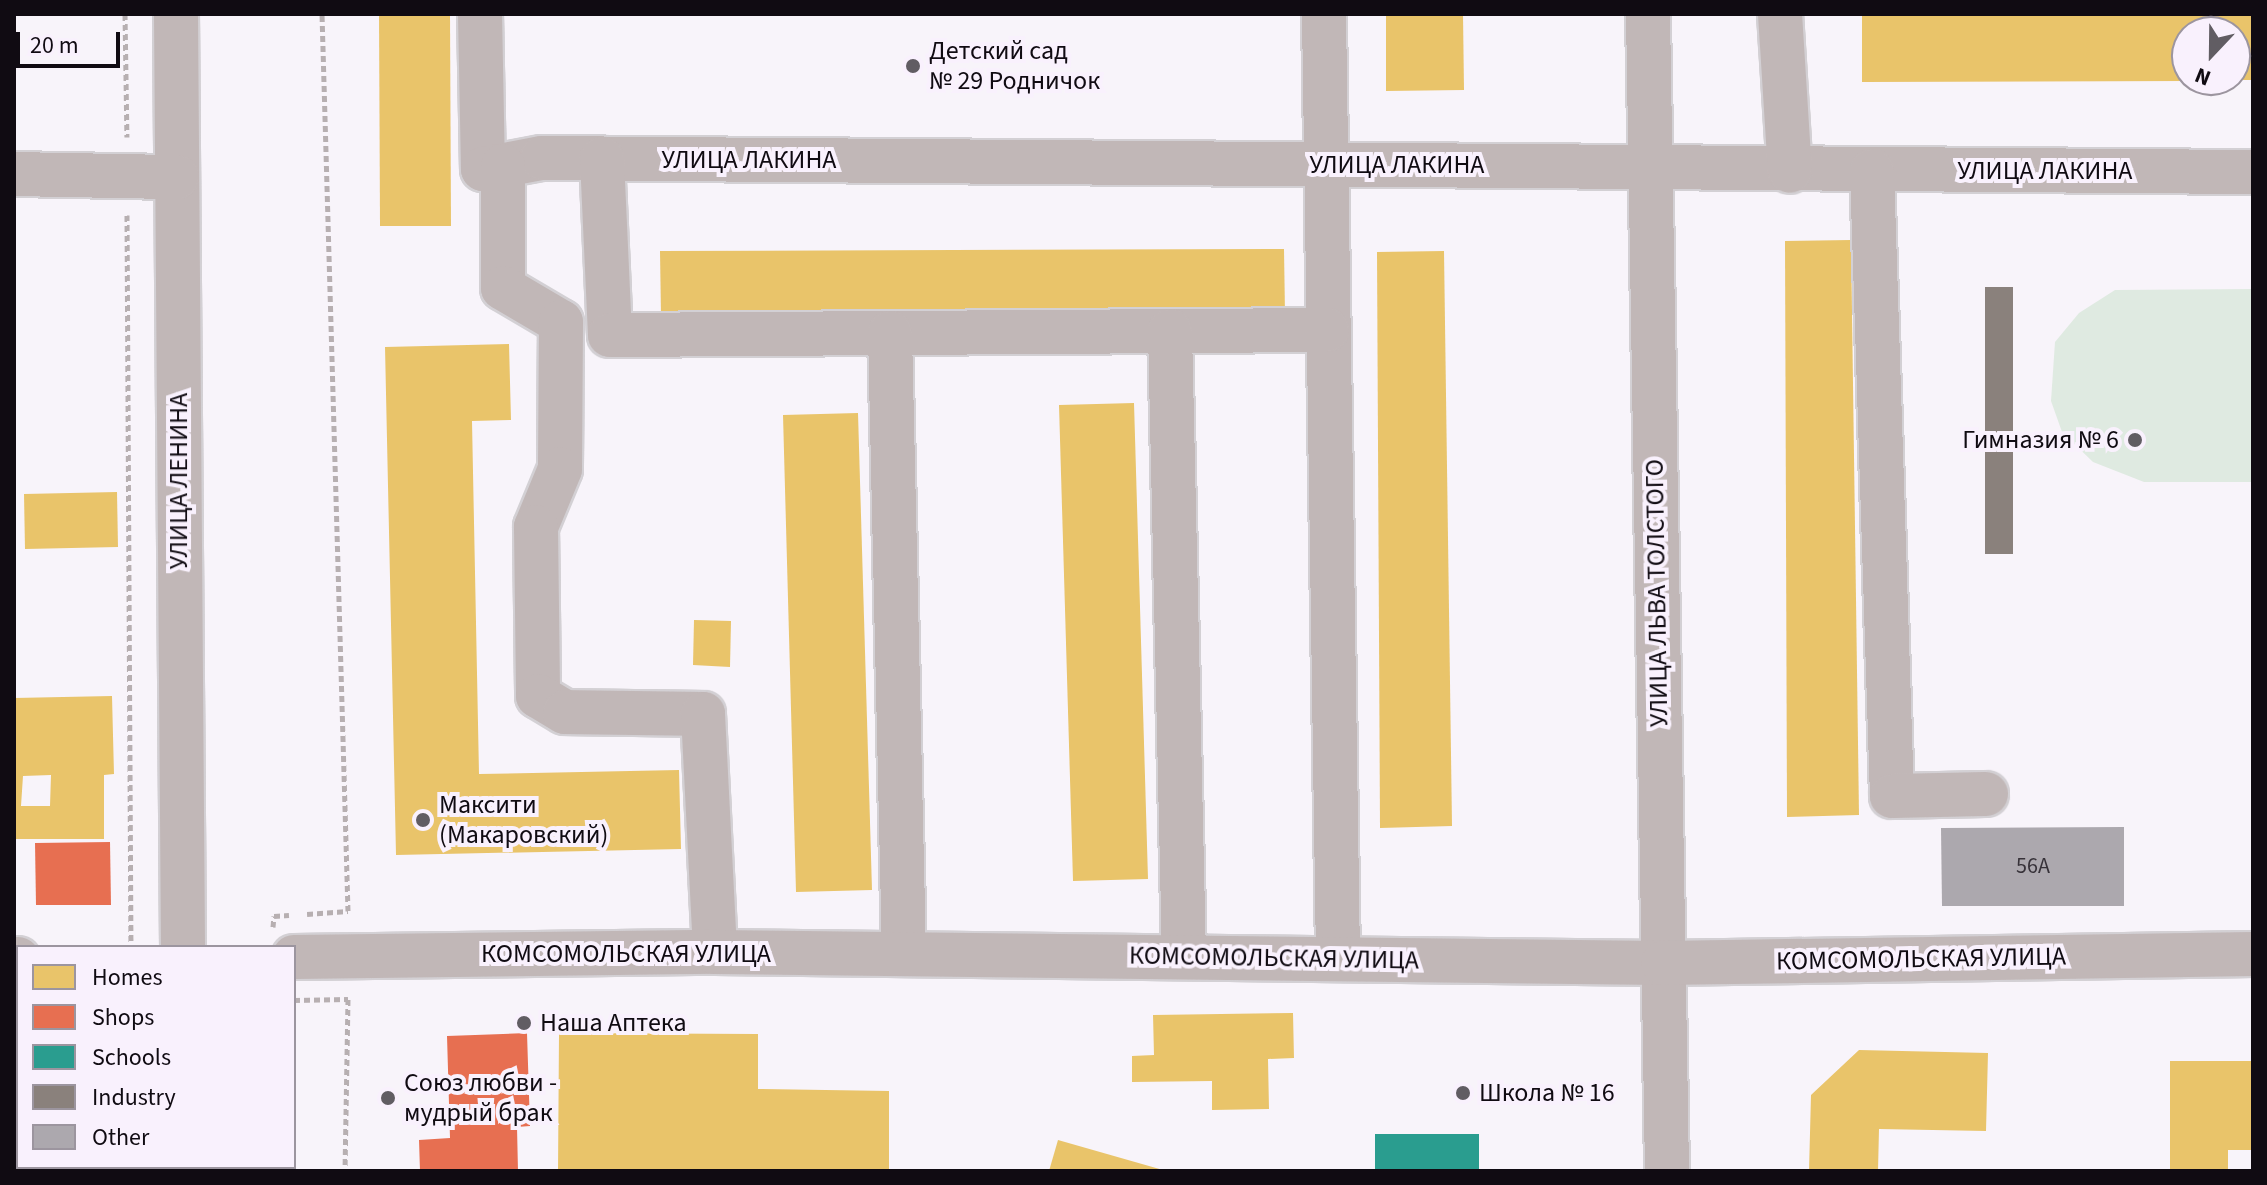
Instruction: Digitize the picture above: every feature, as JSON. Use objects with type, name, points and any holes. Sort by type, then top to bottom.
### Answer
[{"type":"street","name":"УЛИЦА ЛЕНИНА","points":[[176,14],[183,945]]},
{"type":"street","points":[[480,14],[479,148],[483,169],[522,162],[503,288],[561,322],[560,469],[536,527],[538,696],[565,712],[703,714],[715,952]]},
{"type":"street","points":[[1324,14],[1338,958]]},
{"type":"street","name":"УЛИЦА ЛЬВА ТОЛСТОГО","points":[[1648,14],[1667,1171]]},
{"type":"street","points":[[1780,14],[1790,171]]},
{"type":"street","points":[[602,159],[610,335]]},
{"type":"street","name":"УЛИЦА ЛАКИНА","points":[[522,162],[602,159],[1790,171],[2253,172]]},
{"type":"street","points":[[1872,171],[1892,796],[1986,794]]},
{"type":"street","points":[[14,174],[177,177]]},
{"type":"street","points":[[561,337],[1327,330]]},
{"type":"street","points":[[1170,331],[1184,957]]},
{"type":"street","points":[[890,333],[904,954]]},
{"type":"street","name":"КОМСОМОЛЬСКАЯ УЛИЦА","points":[[284,944],[1663,963],[2253,954]]},
{"type":"path","points":[[125,14],[131,945]]},
{"type":"path","points":[[284,944],[274,916],[348,911],[322,14]]},
{"type":"path","points":[[296,1000],[348,999],[345,1171]]},
{"type":"shaded area","points":[[2253,289],[2253,482],[2144,482],[2093,462],[2062,432],[2051,401],[2055,342],[2079,313],[2115,290]]},
{"type":"building: Homes","points":[[379,14],[450,14],[451,226],[380,226]]},
{"type":"building: Homes","points":[[1386,14],[1463,14],[1464,90],[1386,91]]},
{"type":"building: Homes","points":[[1862,14],[2253,14],[2253,80],[2251,16],[2171,16],[2171,81],[1862,82]]},
{"type":"building: Homes","points":[[1851,240],[1859,815],[1787,817],[1785,241]]},
{"type":"building: Homes","points":[[1284,249],[1285,314],[661,316],[660,251]]},
{"type":"building: Homes","points":[[1444,251],[1452,826],[1380,828],[1377,252]]},
{"type":"building: Homes","points":[[509,344],[511,420],[472,421],[479,774],[679,770],[681,849],[396,855],[385,347]]},
{"type":"building: Homes","points":[[1134,403],[1148,879],[1073,881],[1059,405]]},
{"type":"building: Homes","points":[[858,413],[872,890],[796,892],[783,415]]},
{"type":"building: Homes","points":[[117,492],[118,547],[25,549],[24,494]]},
{"type":"building: Homes","points":[[694,620],[731,621],[730,667],[693,665]]},
{"type":"building: Homes","points":[[112,696],[114,774],[104,775],[104,839],[14,839],[14,698]],"holes":[[[51,775],[50,806],[21,806],[23,776]]]},
{"type":"building: Homes","points":[[1293,1013],[1294,1058],[1268,1059],[1269,1109],[1212,1110],[1212,1081],[1132,1082],[1132,1056],[1154,1055],[1153,1015]]},
{"type":"building: Homes","points":[[559,1033],[758,1034],[758,1089],[889,1091],[889,1171],[558,1171]]},
{"type":"building: Homes","points":[[1859,1050],[1988,1053],[1986,1131],[1879,1129],[1878,1171],[1809,1171],[1811,1095]]},
{"type":"building: Homes","points":[[2170,1061],[2253,1061],[2253,1150],[2228,1150],[2228,1171],[2170,1171]]},
{"type":"building: Homes","points":[[1058,1140],[1163,1170],[1163,1171],[1049,1171]]},
{"type":"building: Shops","points":[[110,842],[111,905],[36,905],[35,843]]},
{"type":"building: Shops","points":[[527,1033],[530,1126],[517,1127],[518,1171],[420,1171],[419,1140],[450,1138],[447,1036]]},
{"type":"building: Schools","points":[[1375,1134],[1479,1134],[1479,1171],[1375,1171]]},
{"type":"building: Industry","points":[[1985,287],[2013,287],[2013,554],[1985,554]]},
{"type":"building: Other","points":[[2124,827],[2124,906],[1942,906],[1941,828]]},
{"type":"place","name":"Детский сад № 29 Родничок","points":[[913,66]]},
{"type":"place","name":"Гимназия № 6","points":[[2135,440]]},
{"type":"place","name":"Максити (Макаровский)","points":[[423,820]]},
{"type":"place","name":"Наша Аптека","points":[[524,1023]]},
{"type":"place","name":"Школа № 16","points":[[1463,1093]]},
{"type":"place","name":"Союз любви - мудрый брак","points":[[388,1098]]}]
